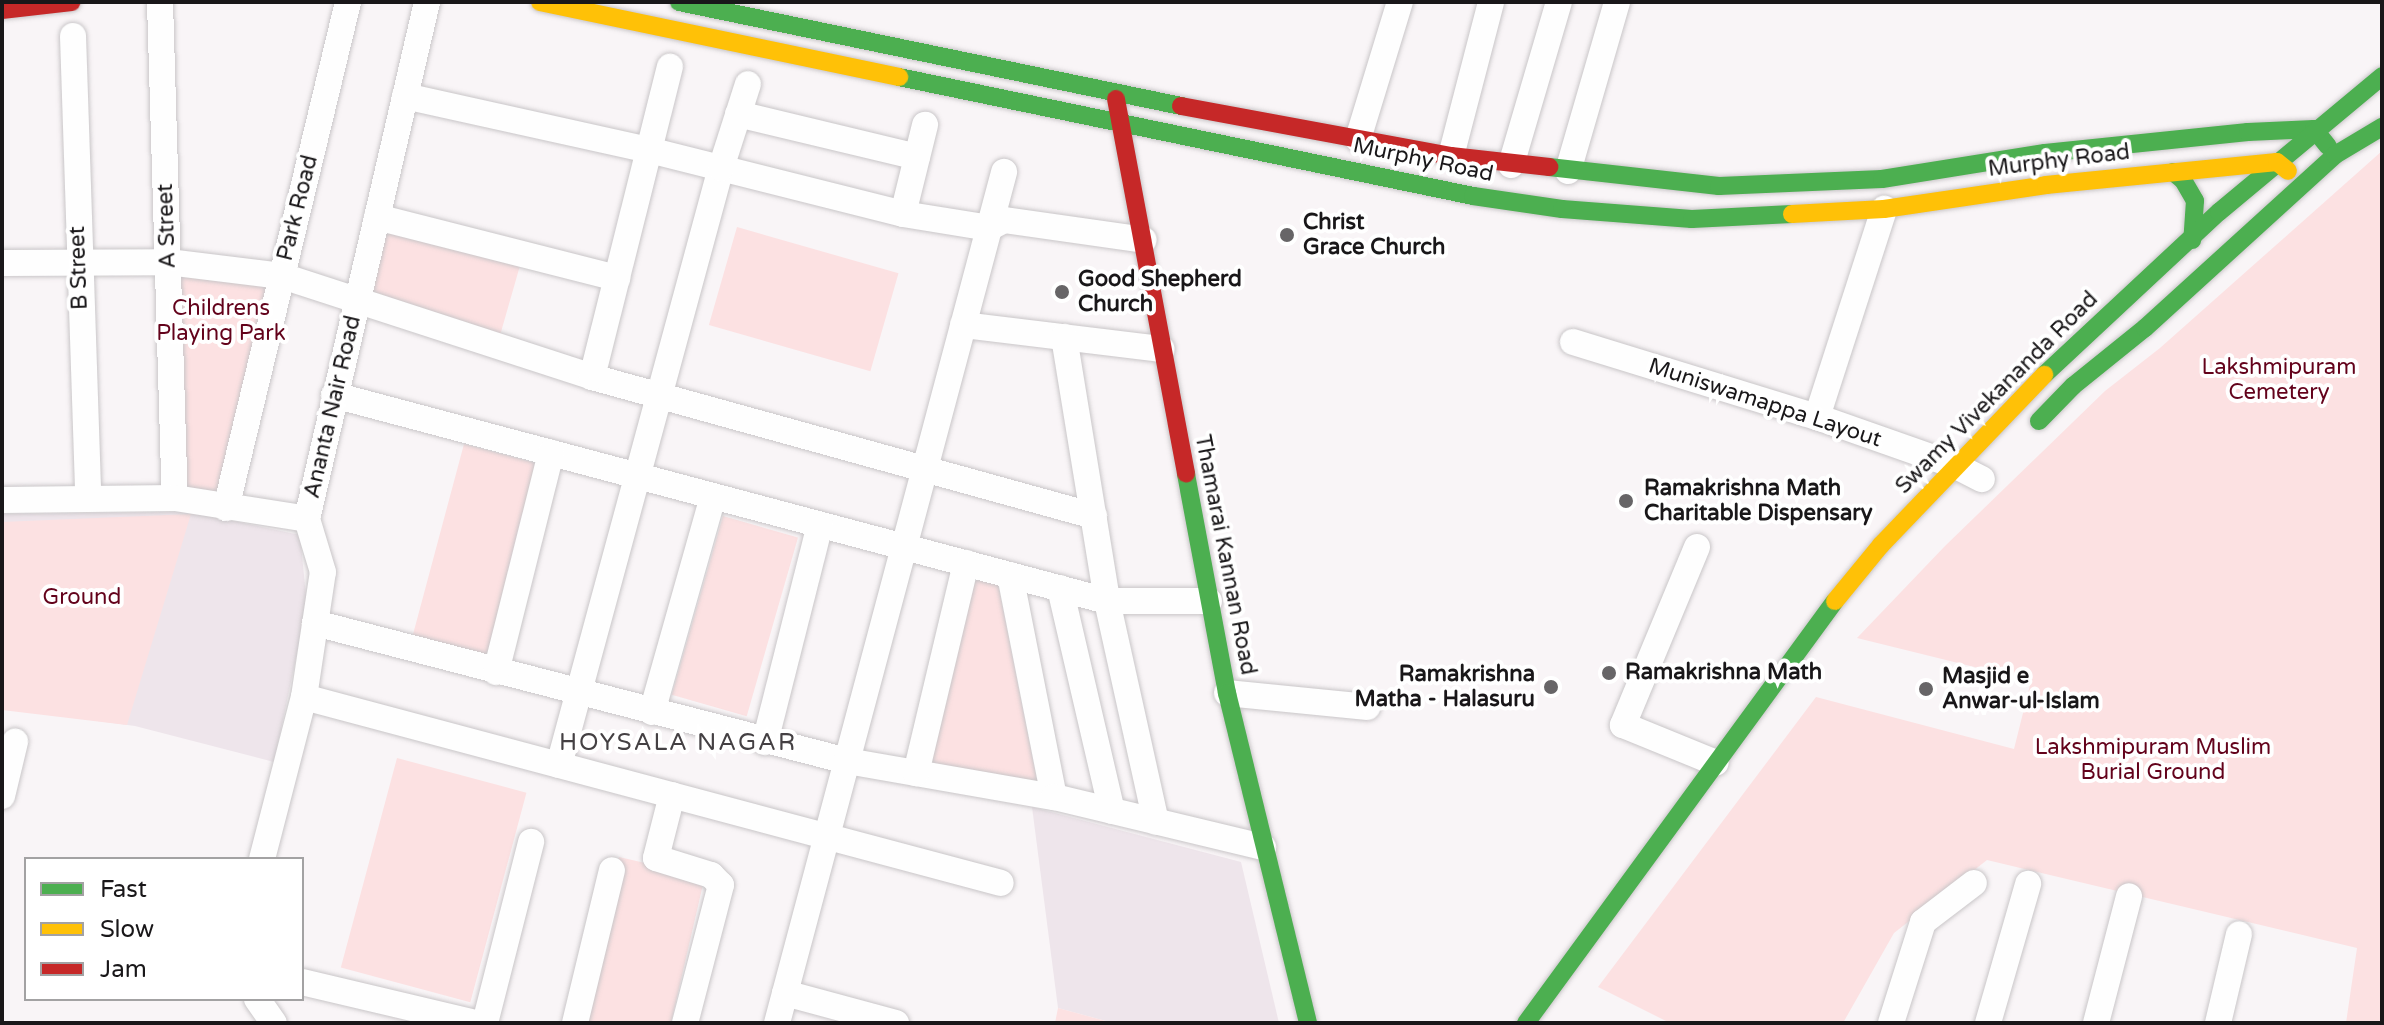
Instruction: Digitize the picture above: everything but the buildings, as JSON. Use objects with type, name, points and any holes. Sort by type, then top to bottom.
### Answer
[{"type":"main road","points":[[2,10],[72,2]]},
{"type":"main road","name":"Murphy Road","points":[[540,2],[978,96],[1120,121],[1473,196],[1562,209],[1692,219],[1884,209],[2046,185],[2277,162]]},
{"type":"main road","name":"Murphy Road","points":[[679,2],[1115,92],[1451,156],[1719,186],[1882,179],[2045,153],[2314,129]]},
{"type":"main road","name":"Swamy Vivekananda Road","points":[[1526,1023],[1721,772],[1817,626],[1881,545],[2063,355],[2314,129],[2382,76]]},
{"type":"main road","name":"Thamarai Kannan Road","points":[[1115,92],[1227,693],[1308,1023]]},
{"type":"main road","points":[[2022,438],[2073,386],[2145,328],[2335,155],[2382,127]]},
{"type":"main road","points":[[2314,129],[2335,155]]},
{"type":"main road","points":[[2277,162],[2302,184]]},
{"type":"main road","points":[[2173,172],[2183,180],[2195,201],[2192,240]]},
{"type":"main road","points":[[1817,626],[1832,638]]},
{"type":"main road","name":"Swamy Vivekananda Road","points":[[1721,772],[1771,721]]},
{"type":"street","name":"A Street","points":[[160,2],[175,498]]},
{"type":"street","name":"Park Road","points":[[226,508],[348,2]]},
{"type":"street","name":"Ananta Nair Road","points":[[263,857],[304,697],[323,572],[307,519],[427,2]]},
{"type":"street","points":[[1358,139],[1400,2]]},
{"type":"street","points":[[1451,156],[1491,2]]},
{"type":"street","points":[[1511,165],[1559,2]]},
{"type":"street","points":[[1568,171],[1617,2]]},
{"type":"street","name":"B Street","points":[[73,36],[88,499]]},
{"type":"street","points":[[592,377],[670,67]]},
{"type":"street","points":[[559,765],[721,168],[748,84]]},
{"type":"street","points":[[405,96],[649,150],[903,214],[989,228],[1004,220],[1144,240]]},
{"type":"street","points":[[738,114],[917,157]]},
{"type":"street","points":[[903,214],[925,125]]},
{"type":"street","points":[[777,1023],[1004,172]]},
{"type":"street","points":[[1817,417],[1884,209]]},
{"type":"street","points":[[377,217],[617,278]]},
{"type":"street","points":[[2,263],[168,262],[282,276],[592,377],[1094,516]]},
{"type":"street","points":[[963,325],[1162,349]]},
{"type":"street","points":[[1064,337],[1107,601],[1156,822]]},
{"type":"street","name":"Muniswamappa Layout","points":[[1573,342],[1817,417],[1956,466],[1982,480]]},
{"type":"street","points":[[334,395],[1107,601],[1209,601]]},
{"type":"street","points":[[496,672],[551,453]]},
{"type":"street","points":[[652,712],[713,496]]},
{"type":"street","points":[[2,500],[175,498],[307,519]]},
{"type":"street","points":[[765,742],[820,525]]},
{"type":"street","points":[[1697,547],[1623,725],[1721,772]]},
{"type":"street","points":[[916,773],[966,563]]},
{"type":"street","points":[[1010,575],[1054,797]]},
{"type":"street","points":[[1060,588],[1112,811]]},
{"type":"street","points":[[315,623],[765,742],[847,761],[1054,797],[1263,847]]},
{"type":"street","points":[[1227,693],[1367,707]]},
{"type":"street","points":[[304,697],[1001,883]]},
{"type":"street","points":[[2,796],[15,742]]},
{"type":"street","points":[[672,795],[656,858],[711,875],[721,885],[685,1023]]},
{"type":"street","points":[[485,1023],[531,842]]},
{"type":"street","points":[[575,1023],[612,870]]},
{"type":"street","points":[[1891,1023],[1923,922],[1974,883]]},
{"type":"street","points":[[1988,1023],[2028,884]]},
{"type":"street","points":[[2096,1023],[2129,896]]},
{"type":"street","points":[[2218,1023],[2239,934]]},
{"type":"street","points":[[304,982],[476,1023]]},
{"type":"street","points":[[785,993],[896,1023]]},
{"type":"shaded area","points":[[191,512],[300,535],[307,606],[274,762],[135,726],[2,708],[2,514]]},
{"type":"shaded area","points":[[1032,807],[1241,862],[1279,1023],[1113,1023],[1058,1008]]},
{"type":"green space","name":"Lakshmipuram Muslim Burial Ground","points":[[2382,151],[2382,1023],[2346,1023],[2357,948],[1987,860],[1894,933],[1843,1023],[1670,1023],[1598,987],[1816,697],[2014,749],[2031,681],[1857,638],[1945,546],[2105,391],[2160,348]]},
{"type":"green space","points":[[737,227],[898,273],[870,371],[709,325]]},
{"type":"green space","points":[[388,229],[520,267],[500,337],[368,299]]},
{"type":"green space","name":"Childrens Playing Park","points":[[181,273],[272,284],[218,498],[181,488]]},
{"type":"green space","points":[[464,444],[559,469],[507,664],[412,638]]},
{"type":"green space","name":"Ground","points":[[191,514],[127,725],[2,710],[2,522]]},
{"type":"green space","points":[[723,516],[798,537],[747,716],[672,695]]},
{"type":"green space","points":[[974,578],[998,584],[1037,781],[929,767]]},
{"type":"green space","points":[[397,758],[526,793],[470,1002],[341,968]]},
{"type":"green space","points":[[619,857],[705,877],[671,1023],[581,1023]]},
{"type":"green space","points":[[1058,1008],[1113,1023],[1055,1023]]},
{"type":"traffic: fast","points":[[679,2],[1181,106]]},
{"type":"traffic: fast","points":[[2044,375],[2219,212],[2382,76]]},
{"type":"traffic: fast","points":[[899,77],[1473,196],[1562,209],[1692,219],[1792,214]]},
{"type":"traffic: fast","points":[[2039,421],[2073,386],[2145,328],[2335,155],[2382,127]]},
{"type":"traffic: fast","points":[[1549,167],[1719,186],[1882,179],[2045,153],[2248,132],[2314,129],[2328,146]]},
{"type":"traffic: fast","points":[[2173,172],[2183,180],[2195,201],[2192,240]]},
{"type":"traffic: fast","points":[[1186,474],[1227,693],[1308,1023]]},
{"type":"traffic: fast","points":[[1526,1023],[1835,601]]},
{"type":"traffic: slow","points":[[540,2],[899,77]]},
{"type":"traffic: slow","points":[[1792,214],[1884,209],[2046,185],[2277,162],[2288,171]]},
{"type":"traffic: slow","points":[[1835,601],[1881,545],[2044,375]]},
{"type":"traffic: jam","points":[[2,10],[72,2]]},
{"type":"traffic: jam","points":[[1116,99],[1186,474]]},
{"type":"traffic: jam","points":[[1181,106],[1451,156],[1549,167]]},
{"type":"place","name":"Christ Grace Church","points":[[1287,235]]},
{"type":"place","name":"Good Shepherd Church","points":[[1062,292]]},
{"type":"place","name":"Ramakrishna Math Charitable Dispensary","points":[[1626,501]]},
{"type":"place","name":"Ramakrishna Math","points":[[1609,673]]},
{"type":"place","name":"Ramakrishna Matha - Halasuru","points":[[1551,687]]},
{"type":"place","name":"Masjid e Anwar-ul-Islam","points":[[1926,689]]},
{"type":"district","name":"HOYSALA NAGAR","points":[[678,743]]},
{"type":"park label","name":"Lakshmipuram Cemetery","points":[[2279,380]]}]
